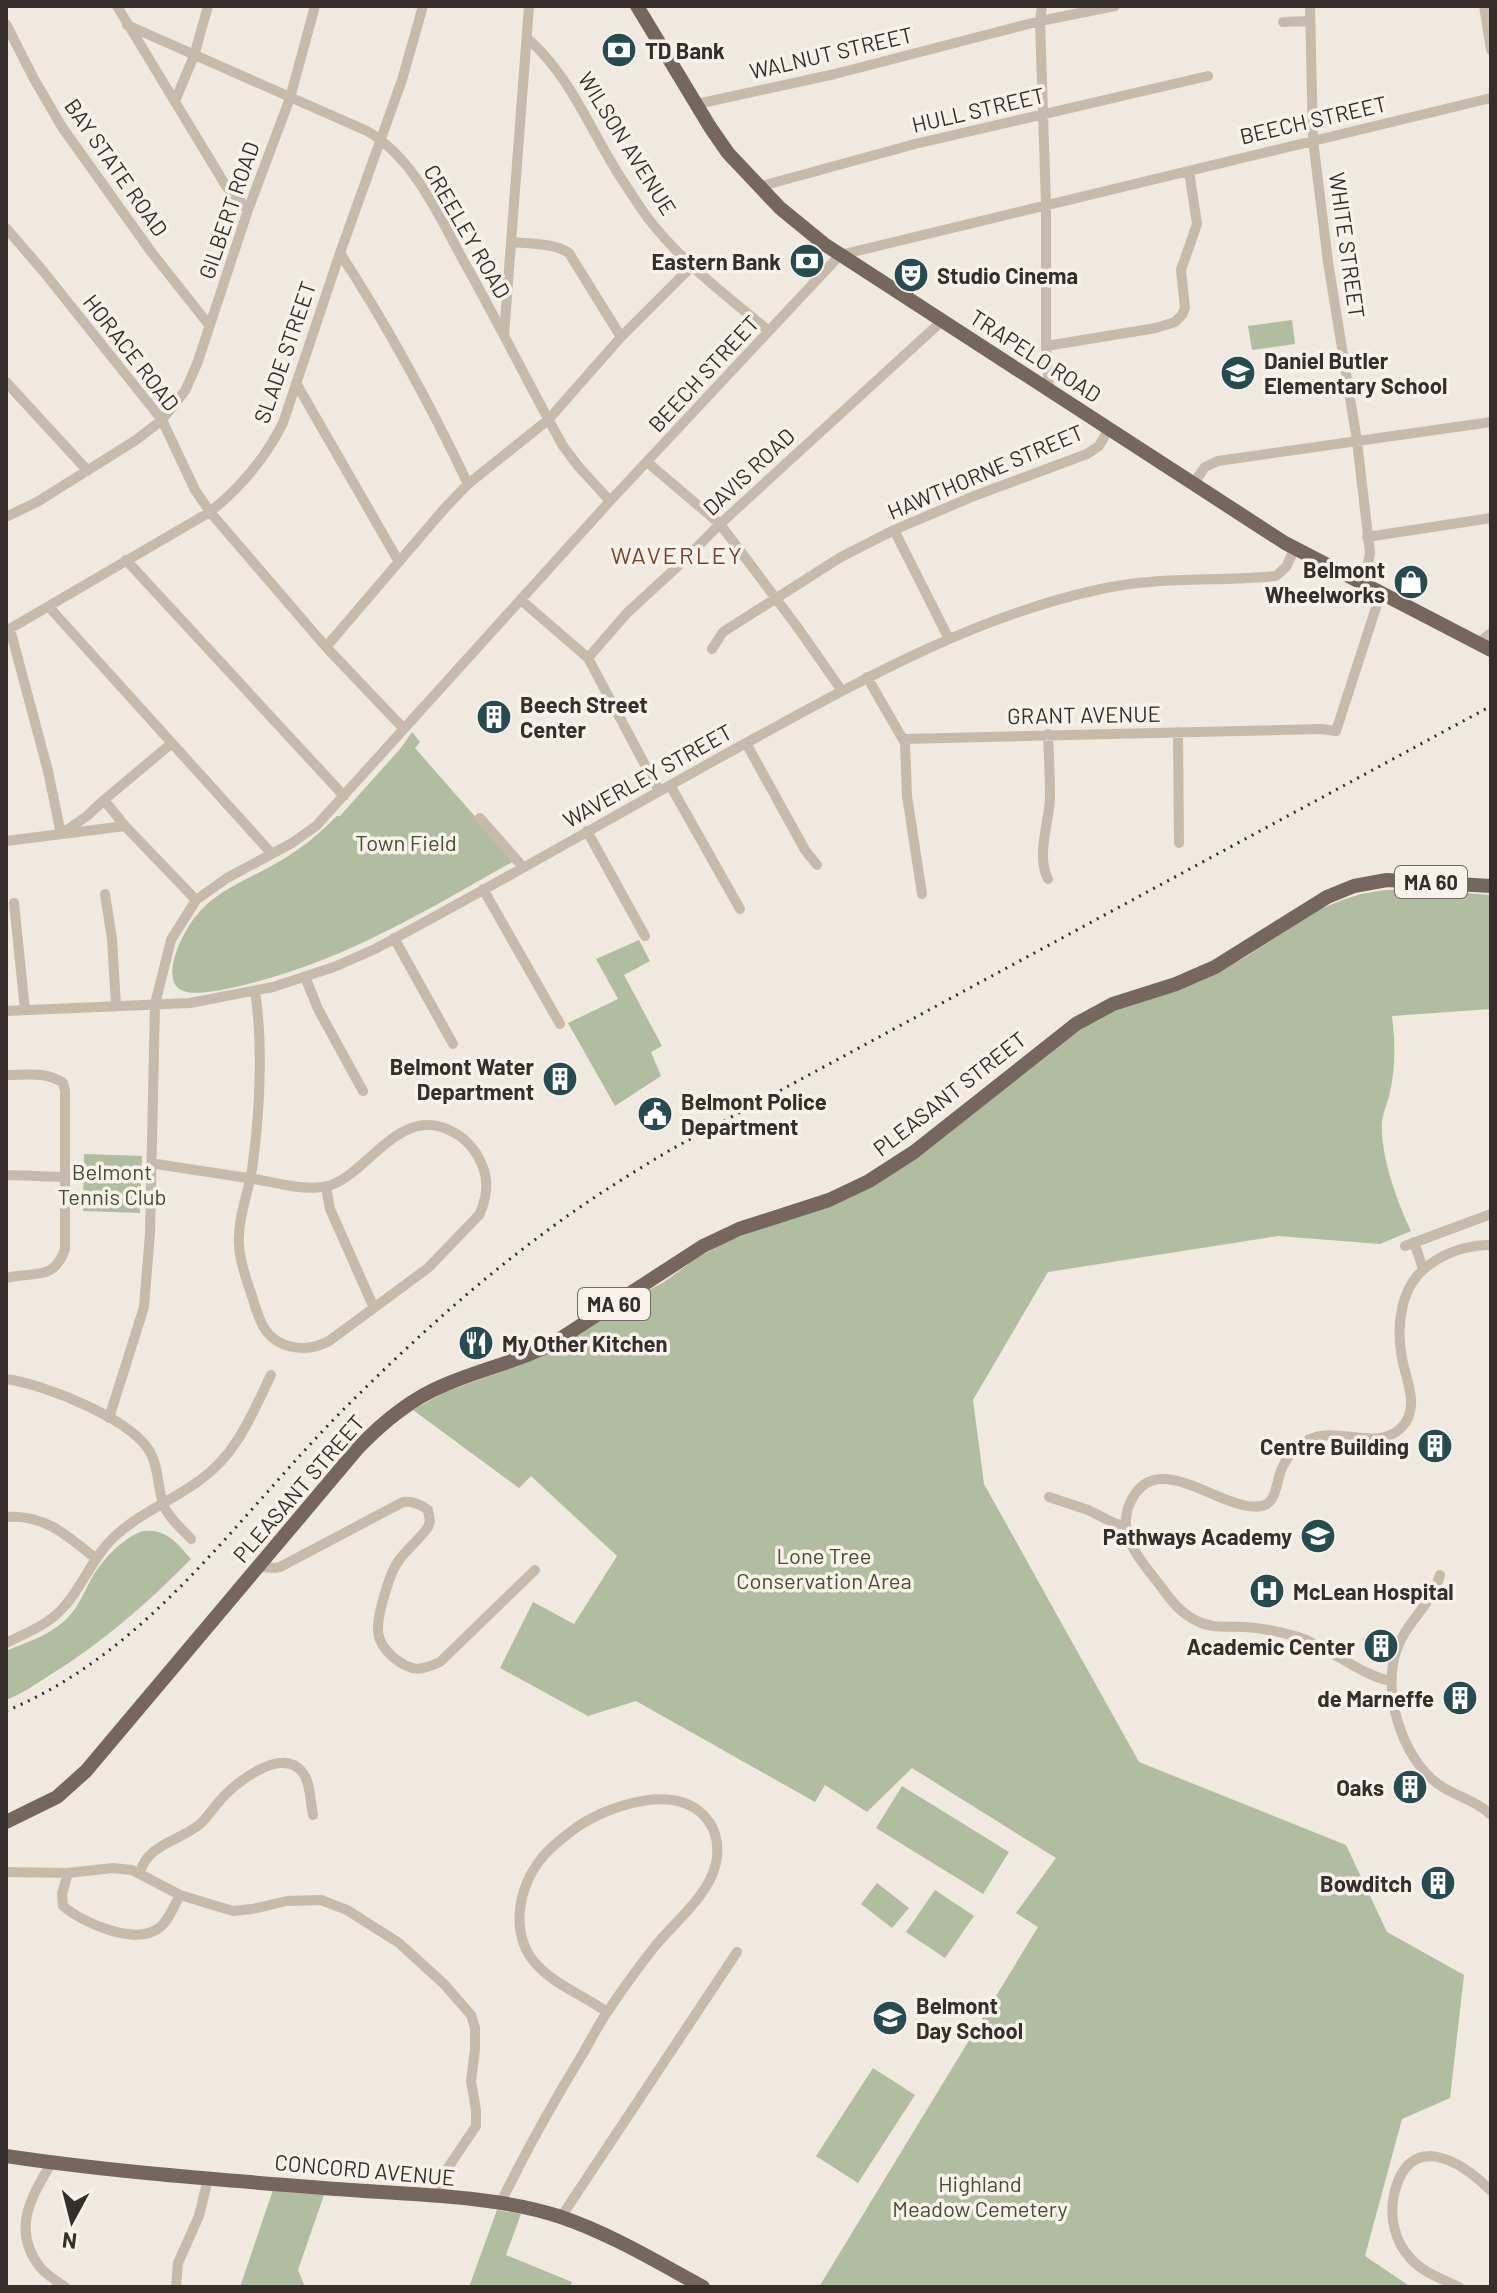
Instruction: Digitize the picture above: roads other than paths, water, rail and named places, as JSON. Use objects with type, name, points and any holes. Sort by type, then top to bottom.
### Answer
[{"type":"main road","name":"TRAPELO ROAD","points":[[637,6],[728,153],[758,187],[797,223],[840,255],[1295,548],[1485,646]]},
{"type":"main road","name":"PLEASANT STREET","points":[[6,1822],[57,1797],[86,1771],[369,1437],[407,1405],[442,1386],[552,1344],[703,1246],[739,1229],[829,1200],[869,1181],[914,1152],[1058,1037],[1094,1013],[1215,967],[1316,902],[1354,886],[1396,880],[1491,886]]},
{"type":"main road","name":"CONCORD AVENUE","points":[[6,2156],[208,2179],[500,2204],[561,2217],[611,2237],[703,2287]]},
{"type":"street","points":[[117,6],[226,186],[248,210]]},
{"type":"street","points":[[175,101],[194,56],[208,6]]},
{"type":"street","name":"GILBERT ROAD","points":[[6,517],[37,502],[136,440],[162,420],[185,391],[290,98],[315,6]]},
{"type":"street","name":"SLADE STREET","points":[[8,630],[210,512],[234,492],[272,445],[283,423],[402,80],[423,6]]},
{"type":"street","points":[[504,336],[529,6]]},
{"type":"street","points":[[1042,6],[1049,390]]},
{"type":"street","name":"WALNUT STREET","points":[[697,104],[835,74],[1040,21],[1115,6]]},
{"type":"street","name":"WHITE STREET","points":[[1310,6],[1313,140],[1328,262],[1357,441],[1370,558],[1364,583]]},
{"type":"street","points":[[1484,6],[1491,50]]},
{"type":"street","points":[[1283,22],[1310,21]]},
{"type":"street","name":"BAY STATE ROAD","points":[[6,24],[62,127],[152,253],[209,325]]},
{"type":"street","name":"CREELEY ROAD","points":[[127,25],[381,139],[396,153],[413,174],[442,222],[563,446],[610,501]]},
{"type":"street","name":"WILSON AVENUE","points":[[527,38],[558,70],[621,178],[654,225],[692,266],[769,331]]},
{"type":"street","name":"HULL STREET","points":[[758,187],[915,144],[1208,76]]},
{"type":"street","name":"BEECH STREET","points":[[109,1418],[144,1307],[150,1233],[155,1004],[171,940],[196,900],[227,878],[292,843],[316,826],[610,501],[840,255],[1491,98]]},
{"type":"street","points":[[1046,346],[1156,328],[1179,318],[1185,308],[1181,270],[1197,224],[1189,171]]},
{"type":"street","name":"HORACE ROAD","points":[[6,228],[162,420],[195,490],[210,512],[326,647],[404,729]]},
{"type":"street","points":[[512,242],[548,246],[569,253],[621,337]]},
{"type":"street","points":[[340,253],[379,313],[437,418],[468,484]]},
{"type":"street","points":[[326,647],[424,530],[468,484],[548,420],[621,337],[692,266]]},
{"type":"street","name":"DAVIS ROAD","points":[[588,658],[627,613],[720,524],[943,320]]},
{"type":"street","points":[[6,382],[87,470]]},
{"type":"street","points":[[296,383],[399,562]]},
{"type":"street","points":[[1193,484],[1205,467],[1213,462],[1491,422]]},
{"type":"street","name":"HAWTHORNE STREET","points":[[712,649],[723,632],[841,557],[894,530],[974,496],[1087,454],[1099,446],[1109,429]]},
{"type":"street","points":[[647,462],[720,524],[842,691]]},
{"type":"street","points":[[1367,537],[1491,518]]},
{"type":"street","points":[[894,530],[949,639]]},
{"type":"street","name":"WAVERLEY STREET","points":[[6,1011],[190,1003],[255,991],[305,977],[348,961],[394,938],[867,677],[949,639],[1017,614],[1101,589],[1162,580],[1276,576],[1286,567],[1295,548]]},
{"type":"street","points":[[126,560],[344,796]]},
{"type":"street","name":"GRANT AVENUE","points":[[903,739],[1336,731],[1381,592]]},
{"type":"street","points":[[521,600],[588,658],[659,791]]},
{"type":"street","points":[[49,607],[272,854]]},
{"type":"street","points":[[8,630],[48,771],[61,834]]},
{"type":"street","points":[[1485,646],[1491,633]]},
{"type":"street","points":[[867,677],[903,739],[909,809],[922,894]]},
{"type":"street","points":[[1178,732],[1179,843]]},
{"type":"street","points":[[1048,734],[1050,800],[1044,856],[1044,871],[1048,879]]},
{"type":"street","points":[[61,834],[87,816],[172,743]]},
{"type":"street","points":[[746,743],[817,865]]},
{"type":"street","points":[[670,785],[740,909]]},
{"type":"street","points":[[104,800],[196,900]]},
{"type":"street","points":[[480,818],[523,867]]},
{"type":"street","points":[[6,841],[125,826]]},
{"type":"street","points":[[587,831],[645,936]]},
{"type":"street","points":[[483,889],[560,1024]]},
{"type":"street","points":[[105,894],[112,939],[116,1005]]},
{"type":"street","points":[[14,903],[25,1010]]},
{"type":"street","points":[[394,938],[453,1044]]},
{"type":"street","points":[[305,977],[318,1009],[363,1091]]},
{"type":"street","points":[[152,1163],[250,1178],[293,1186],[326,1187],[404,1131],[423,1126],[438,1127],[455,1133],[479,1158],[486,1185],[484,1205],[479,1215],[428,1268],[329,1341],[304,1349],[281,1342],[267,1332],[244,1272],[239,1247],[240,1225],[250,1178],[253,1164],[258,1085],[259,1014],[255,991]]},
{"type":"street","points":[[6,1075],[55,1077],[63,1083],[65,1091],[65,1249],[52,1270],[6,1278]]},
{"type":"street","points":[[6,1175],[64,1177]]},
{"type":"street","points":[[326,1187],[330,1209],[374,1308]]},
{"type":"street","points":[[1423,1269],[1409,1244],[1491,1214]]},
{"type":"street","points":[[1391,1681],[1297,1637],[1270,1630],[1204,1624],[1193,1620],[1178,1608],[1134,1551],[1128,1537],[1127,1511],[1138,1490],[1153,1481],[1165,1479],[1183,1481],[1232,1502],[1264,1506],[1272,1498],[1285,1461],[1306,1441],[1327,1435],[1381,1437],[1401,1428],[1409,1416],[1411,1400],[1400,1349],[1401,1317],[1410,1284],[1423,1269],[1457,1249],[1491,1245]]},
{"type":"street","points":[[6,1643],[59,1612],[95,1558],[132,1521],[209,1474],[244,1431],[271,1375]]},
{"type":"street","points":[[6,1379],[39,1386],[109,1418],[135,1434],[151,1452],[164,1504],[171,1518],[191,1539]]},
{"type":"street","points":[[1049,1497],[1088,1510],[1116,1524],[1126,1525]]},
{"type":"street","points":[[259,1567],[280,1567],[403,1502],[421,1505],[428,1510],[428,1527],[393,1569],[378,1630],[387,1651],[407,1667],[423,1670],[440,1662],[535,1570]]},
{"type":"street","points":[[6,1517],[28,1517],[46,1522],[95,1558]]},
{"type":"street","points":[[1440,1575],[1429,1603],[1398,1645],[1391,1681],[1392,1699],[1403,1737],[1418,1764],[1441,1786],[1482,1807],[1491,1815]]},
{"type":"street","points":[[140,1873],[146,1860],[159,1847],[198,1826],[234,1787],[263,1768],[285,1763],[300,1770],[307,1781],[313,1815]]},
{"type":"street","points":[[500,2204],[560,2091],[607,2012],[653,1949],[702,1893],[711,1877],[717,1846],[713,1828],[702,1812],[688,1803],[647,1800],[618,1807],[582,1824],[560,1839],[540,1860],[521,1897],[519,1919],[522,1938],[537,1966],[607,2012]]},
{"type":"street","points":[[6,1872],[68,1873],[118,1868],[140,1873],[180,1895],[226,1910],[321,1900],[341,1907],[382,1930],[444,1984],[471,2015],[474,2024],[476,2039],[471,2085],[476,2126],[443,2175],[438,2197]]},
{"type":"street","points":[[68,1873],[62,1894],[63,1906],[92,1923],[116,1932],[156,1930],[166,1921],[180,1895]]},
{"type":"street","points":[[561,2217],[737,1952]]},
{"type":"street","points":[[1459,2287],[1421,2268],[1404,2249],[1392,2219],[1397,2183],[1410,2163],[1432,2156],[1462,2166],[1491,2191]]},
{"type":"street","points":[[52,2162],[25,2214],[25,2233],[30,2251],[41,2269],[65,2287]]},
{"type":"street","points":[[176,2287],[178,2263],[199,2216],[208,2179]]},
{"type":"railway","points":[[6,1711],[58,1685],[105,1653],[149,1617],[391,1363],[486,1278],[586,1203],[672,1149],[1491,706]]},
{"type":"place","name":"TD Bank","points":[[619,50]]},
{"type":"place","name":"Eastern Bank","points":[[807,261]]},
{"type":"place","name":"Studio Cinema","points":[[911,275]]},
{"type":"place","name":"Daniel Butler Elementary School","points":[[1238,373]]},
{"type":"place","name":"Belmont Wheelworks","points":[[1411,582]]},
{"type":"place","name":"Beech Street Center","points":[[494,717]]},
{"type":"place","name":"Belmont Water Department","points":[[560,1079]]},
{"type":"place","name":"Belmont Police Department","points":[[655,1114]]},
{"type":"place","name":"My Other Kitchen","points":[[476,1343]]},
{"type":"place","name":"Centre Building","points":[[1435,1446]]},
{"type":"place","name":"Pathways Academy","points":[[1318,1536]]},
{"type":"place","name":"McLean Hospital","points":[[1267,1591]]},
{"type":"place","name":"Academic Center","points":[[1381,1646]]},
{"type":"place","name":"de Marneffe","points":[[1460,1698]]},
{"type":"place","name":"Oaks","points":[[1410,1787]]},
{"type":"place","name":"Bowditch","points":[[1438,1883]]},
{"type":"place","name":"Belmont Day School","points":[[890,2018]]},
{"type":"district","name":"WAVERLEY","points":[[677,554]]},
{"type":"park label","name":"Town Field","points":[[406,842]]},
{"type":"park label","name":"Belmont Tennis Club","points":[[112,1184]]},
{"type":"park label","name":"Lone Tree Conservation Area","points":[[824,1568]]},
{"type":"park label","name":"Highland Meadow Cemetery","points":[[980,2196]]}]
